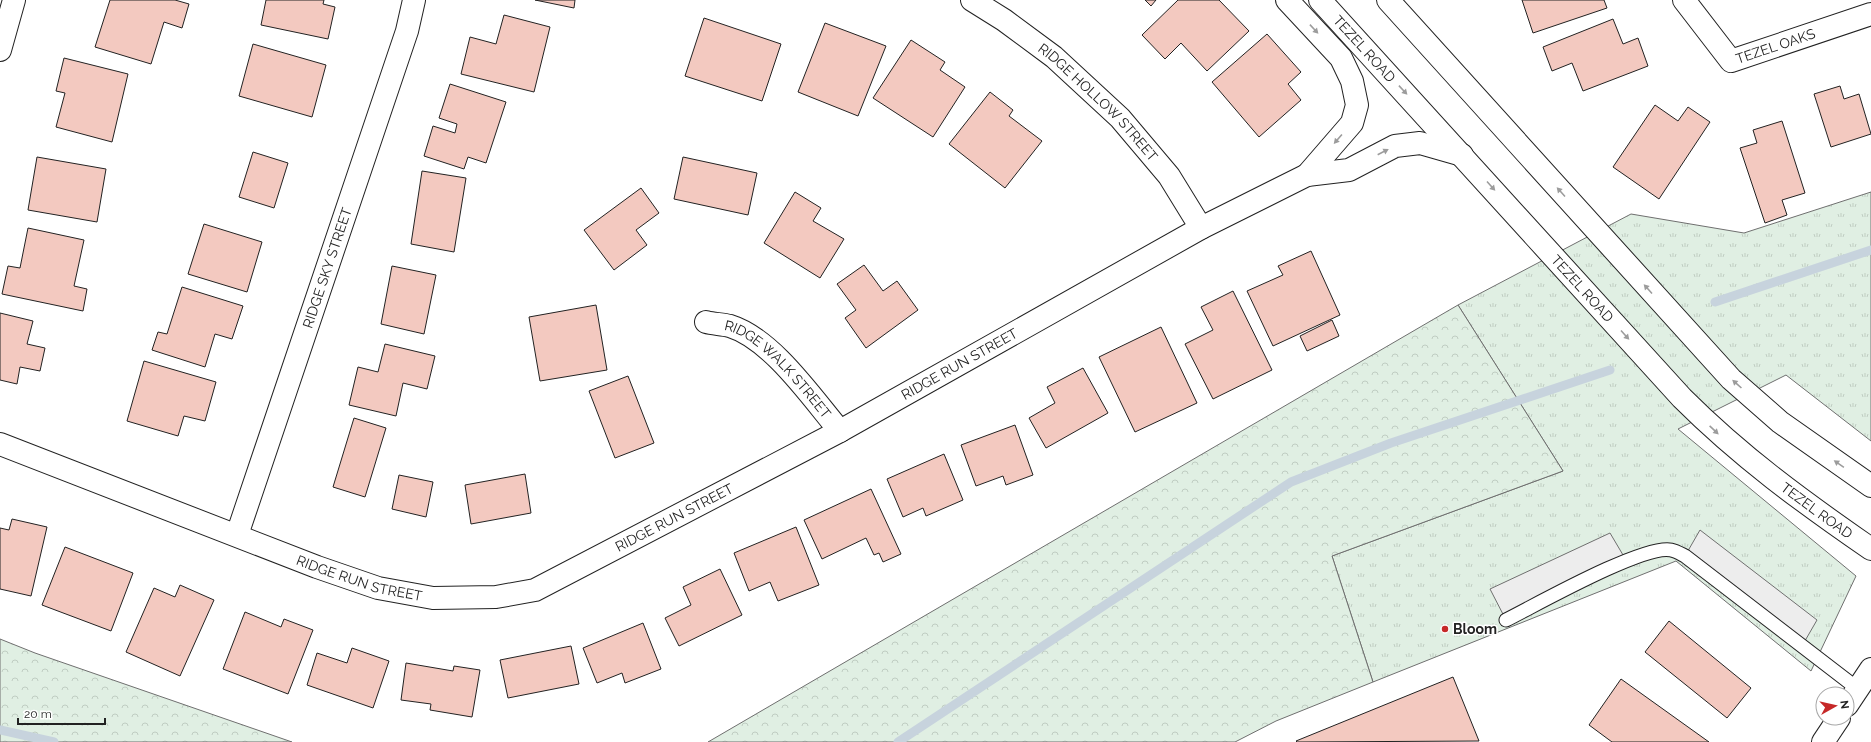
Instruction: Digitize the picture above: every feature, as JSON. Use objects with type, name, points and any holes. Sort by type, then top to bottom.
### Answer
[{"type":"street","points":[[0,50],[14,0]]},
{"type":"street","name":"RIDGE SKY STREET","points":[[237,535],[407,31],[414,0]]},
{"type":"street","name":"RIDGE HOLLOW STREET","points":[[972,0],[1004,20],[1054,57],[1120,118],[1169,176],[1201,228]]},
{"type":"street","name":"RIDGE RUN STREET","points":[[1287,0],[1341,58],[1352,80],[1357,105],[1352,123],[1307,175]]},
{"type":"street","name":"TEZEL ROAD","points":[[1320,0],[1682,398],[1714,430],[1790,493],[1871,550]]},
{"type":"street","points":[[1388,0],[1731,378],[1780,422],[1871,486]]},
{"type":"street","name":"TEZEL OAKS","points":[[1684,0],[1731,61],[1871,14]]},
{"type":"street","name":"RIDGE RUN STREET","points":[[0,444],[378,588],[433,598],[496,597],[535,590],[840,431],[1201,228],[1307,175],[1349,170],[1395,146],[1420,143],[1462,155]]},
{"type":"street","name":"RIDGE WALK STREET","points":[[706,322],[736,329],[752,337],[776,356],[840,431]]},
{"type":"street","points":[[1855,693],[1871,669]]},
{"type":"street","points":[[1823,742],[1834,726]]},
{"type":"lane","points":[[1506,620],[1626,560],[1648,552],[1670,550],[1685,556],[1839,686]]},
{"type":"green space","points":[[1871,192],[1871,441],[1786,375],[1678,429],[1856,576],[1811,671],[1676,561],[1373,682],[1332,556],[1563,471],[1458,305],[1631,214],[1744,233]]},
{"type":"green space","points":[[1458,305],[1563,471],[1332,556],[1373,682],[1276,721],[1235,742],[708,742]]},
{"type":"green space","points":[[0,639],[35,653],[292,742],[0,742]]},
{"type":"shaded area","points":[[1700,530],[1817,620],[1802,646],[1685,556]]},
{"type":"shaded area","points":[[1610,533],[1626,560],[1506,620],[1490,589]]},
{"type":"building","points":[[110,0],[175,0],[189,4],[182,28],[164,22],[151,64],[95,47]]},
{"type":"building","points":[[266,0],[324,0],[323,4],[335,7],[328,39],[261,25]]},
{"type":"building","points":[[535,0],[575,0],[574,8]]},
{"type":"building","points":[[1145,0],[1156,0],[1151,6]]},
{"type":"building","points":[[1178,0],[1219,0],[1249,31],[1207,71],[1181,43],[1165,59],[1142,35]]},
{"type":"building","points":[[1522,0],[1604,0],[1607,8],[1533,33]]},
{"type":"building","points":[[504,15],[550,27],[534,92],[461,74],[470,37],[496,44]]},
{"type":"building","points":[[704,18],[781,44],[762,101],[685,76]]},
{"type":"building","points":[[1613,19],[1623,44],[1638,38],[1648,66],[1583,91],[1572,63],[1552,71],[1543,47]]},
{"type":"building","points":[[825,23],[886,46],[858,116],[798,92]]},
{"type":"building","points":[[1267,34],[1301,72],[1288,84],[1301,100],[1259,137],[1212,82]]},
{"type":"building","points":[[911,40],[945,62],[940,70],[965,87],[933,137],[873,98]]},
{"type":"building","points":[[253,44],[326,65],[312,117],[239,96]]},
{"type":"building","points":[[64,58],[128,74],[112,142],[56,127],[65,93],[56,91]]},
{"type":"building","points":[[450,84],[506,102],[486,163],[468,157],[464,169],[424,156],[433,126],[455,133],[457,124],[439,118]]},
{"type":"building","points":[[1840,86],[1844,99],[1859,94],[1871,134],[1831,147],[1814,94]]},
{"type":"building","points":[[990,92],[1013,110],[1009,116],[1042,141],[1005,188],[949,144]]},
{"type":"building","points":[[1655,105],[1678,121],[1688,107],[1710,122],[1659,199],[1613,167]]},
{"type":"building","points":[[1782,121],[1805,193],[1782,200],[1787,215],[1765,223],[1740,148],[1757,143],[1753,130]]},
{"type":"building","points":[[253,152],[288,163],[274,208],[239,197]]},
{"type":"building","points":[[37,157],[106,169],[97,222],[28,210]]},
{"type":"building","points":[[683,157],[757,173],[748,215],[674,199]]},
{"type":"building","points":[[422,171],[466,178],[454,252],[411,244]]},
{"type":"building","points":[[641,188],[659,213],[636,230],[647,245],[614,270],[584,230]]},
{"type":"building","points":[[795,192],[821,208],[813,221],[844,239],[820,278],[764,243]]},
{"type":"building","points":[[204,224],[262,242],[247,292],[188,274]]},
{"type":"building","points":[[28,228],[84,240],[74,286],[87,289],[83,311],[2,294],[8,266],[20,268]]},
{"type":"building","points":[[1311,251],[1340,315],[1273,346],[1247,291],[1283,275],[1278,266]]},
{"type":"building","points":[[864,265],[883,291],[897,281],[918,310],[866,348],[845,318],[856,310],[837,284]]},
{"type":"building","points":[[392,266],[436,275],[424,334],[381,324]]},
{"type":"building","points":[[182,287],[243,306],[232,339],[215,334],[205,367],[152,350],[158,332],[167,334]]},
{"type":"building","points":[[1233,291],[1272,370],[1213,399],[1185,344],[1213,330],[1201,307]]},
{"type":"building","points":[[596,305],[607,370],[540,381],[529,317]]},
{"type":"building","points":[[0,313],[33,321],[27,344],[45,348],[40,371],[20,367],[17,384],[0,380]]},
{"type":"building","points":[[1332,320],[1339,336],[1307,351],[1300,336]]},
{"type":"building","points":[[1161,327],[1197,403],[1135,432],[1099,357]]},
{"type":"building","points":[[385,344],[435,356],[427,389],[403,383],[396,416],[349,405],[358,367],[378,372]]},
{"type":"building","points":[[144,361],[216,382],[205,421],[184,416],[178,436],[127,421]]},
{"type":"building","points":[[1083,368],[1108,413],[1046,448],[1029,418],[1055,403],[1047,387]]},
{"type":"building","points":[[628,376],[654,443],[615,458],[589,391]]},
{"type":"building","points":[[354,418],[386,428],[365,497],[333,487]]},
{"type":"building","points":[[1015,425],[1033,475],[1006,485],[1003,476],[976,486],[961,445]]},
{"type":"building","points":[[944,454],[963,500],[926,516],[923,508],[903,517],[887,479]]},
{"type":"building","points":[[525,474],[531,513],[471,524],[465,485]]},
{"type":"building","points":[[399,475],[433,482],[426,517],[392,509]]},
{"type":"building","points":[[871,489],[901,554],[883,562],[879,553],[874,555],[866,538],[822,559],[804,520]]},
{"type":"building","points":[[12,519],[47,527],[31,596],[0,589],[0,528],[9,530]]},
{"type":"building","points":[[796,527],[819,585],[778,601],[770,582],[749,591],[734,553]]},
{"type":"building","points":[[65,547],[133,573],[111,631],[42,605]]},
{"type":"building","points":[[720,569],[742,615],[679,646],[665,618],[691,605],[683,587]]},
{"type":"building","points":[[180,585],[214,600],[180,676],[126,652],[154,588],[175,597]]},
{"type":"building","points":[[245,612],[281,627],[284,619],[313,630],[288,694],[223,669]]},
{"type":"building","points":[[1669,621],[1751,688],[1727,718],[1645,652]]},
{"type":"building","points":[[643,623],[661,669],[625,683],[622,673],[597,683],[583,648]]},
{"type":"building","points":[[571,646],[579,684],[508,698],[500,660]]},
{"type":"building","points":[[352,648],[389,661],[373,708],[307,685],[317,653],[347,663]]},
{"type":"building","points":[[406,663],[453,671],[454,666],[480,670],[472,717],[430,710],[431,704],[401,700]]},
{"type":"building","points":[[1453,677],[1479,741],[1296,741]]},
{"type":"building","points":[[1621,679],[1709,742],[1612,742],[1589,725]]},
{"type":"waterway","points":[[1715,302],[1871,250]]},
{"type":"waterway","points":[[898,742],[1291,482],[1391,443],[1610,370]]},
{"type":"waterway","points":[[0,730],[54,742]]},
{"type":"place","name":"Bloom","points":[[1445,629]]}]
